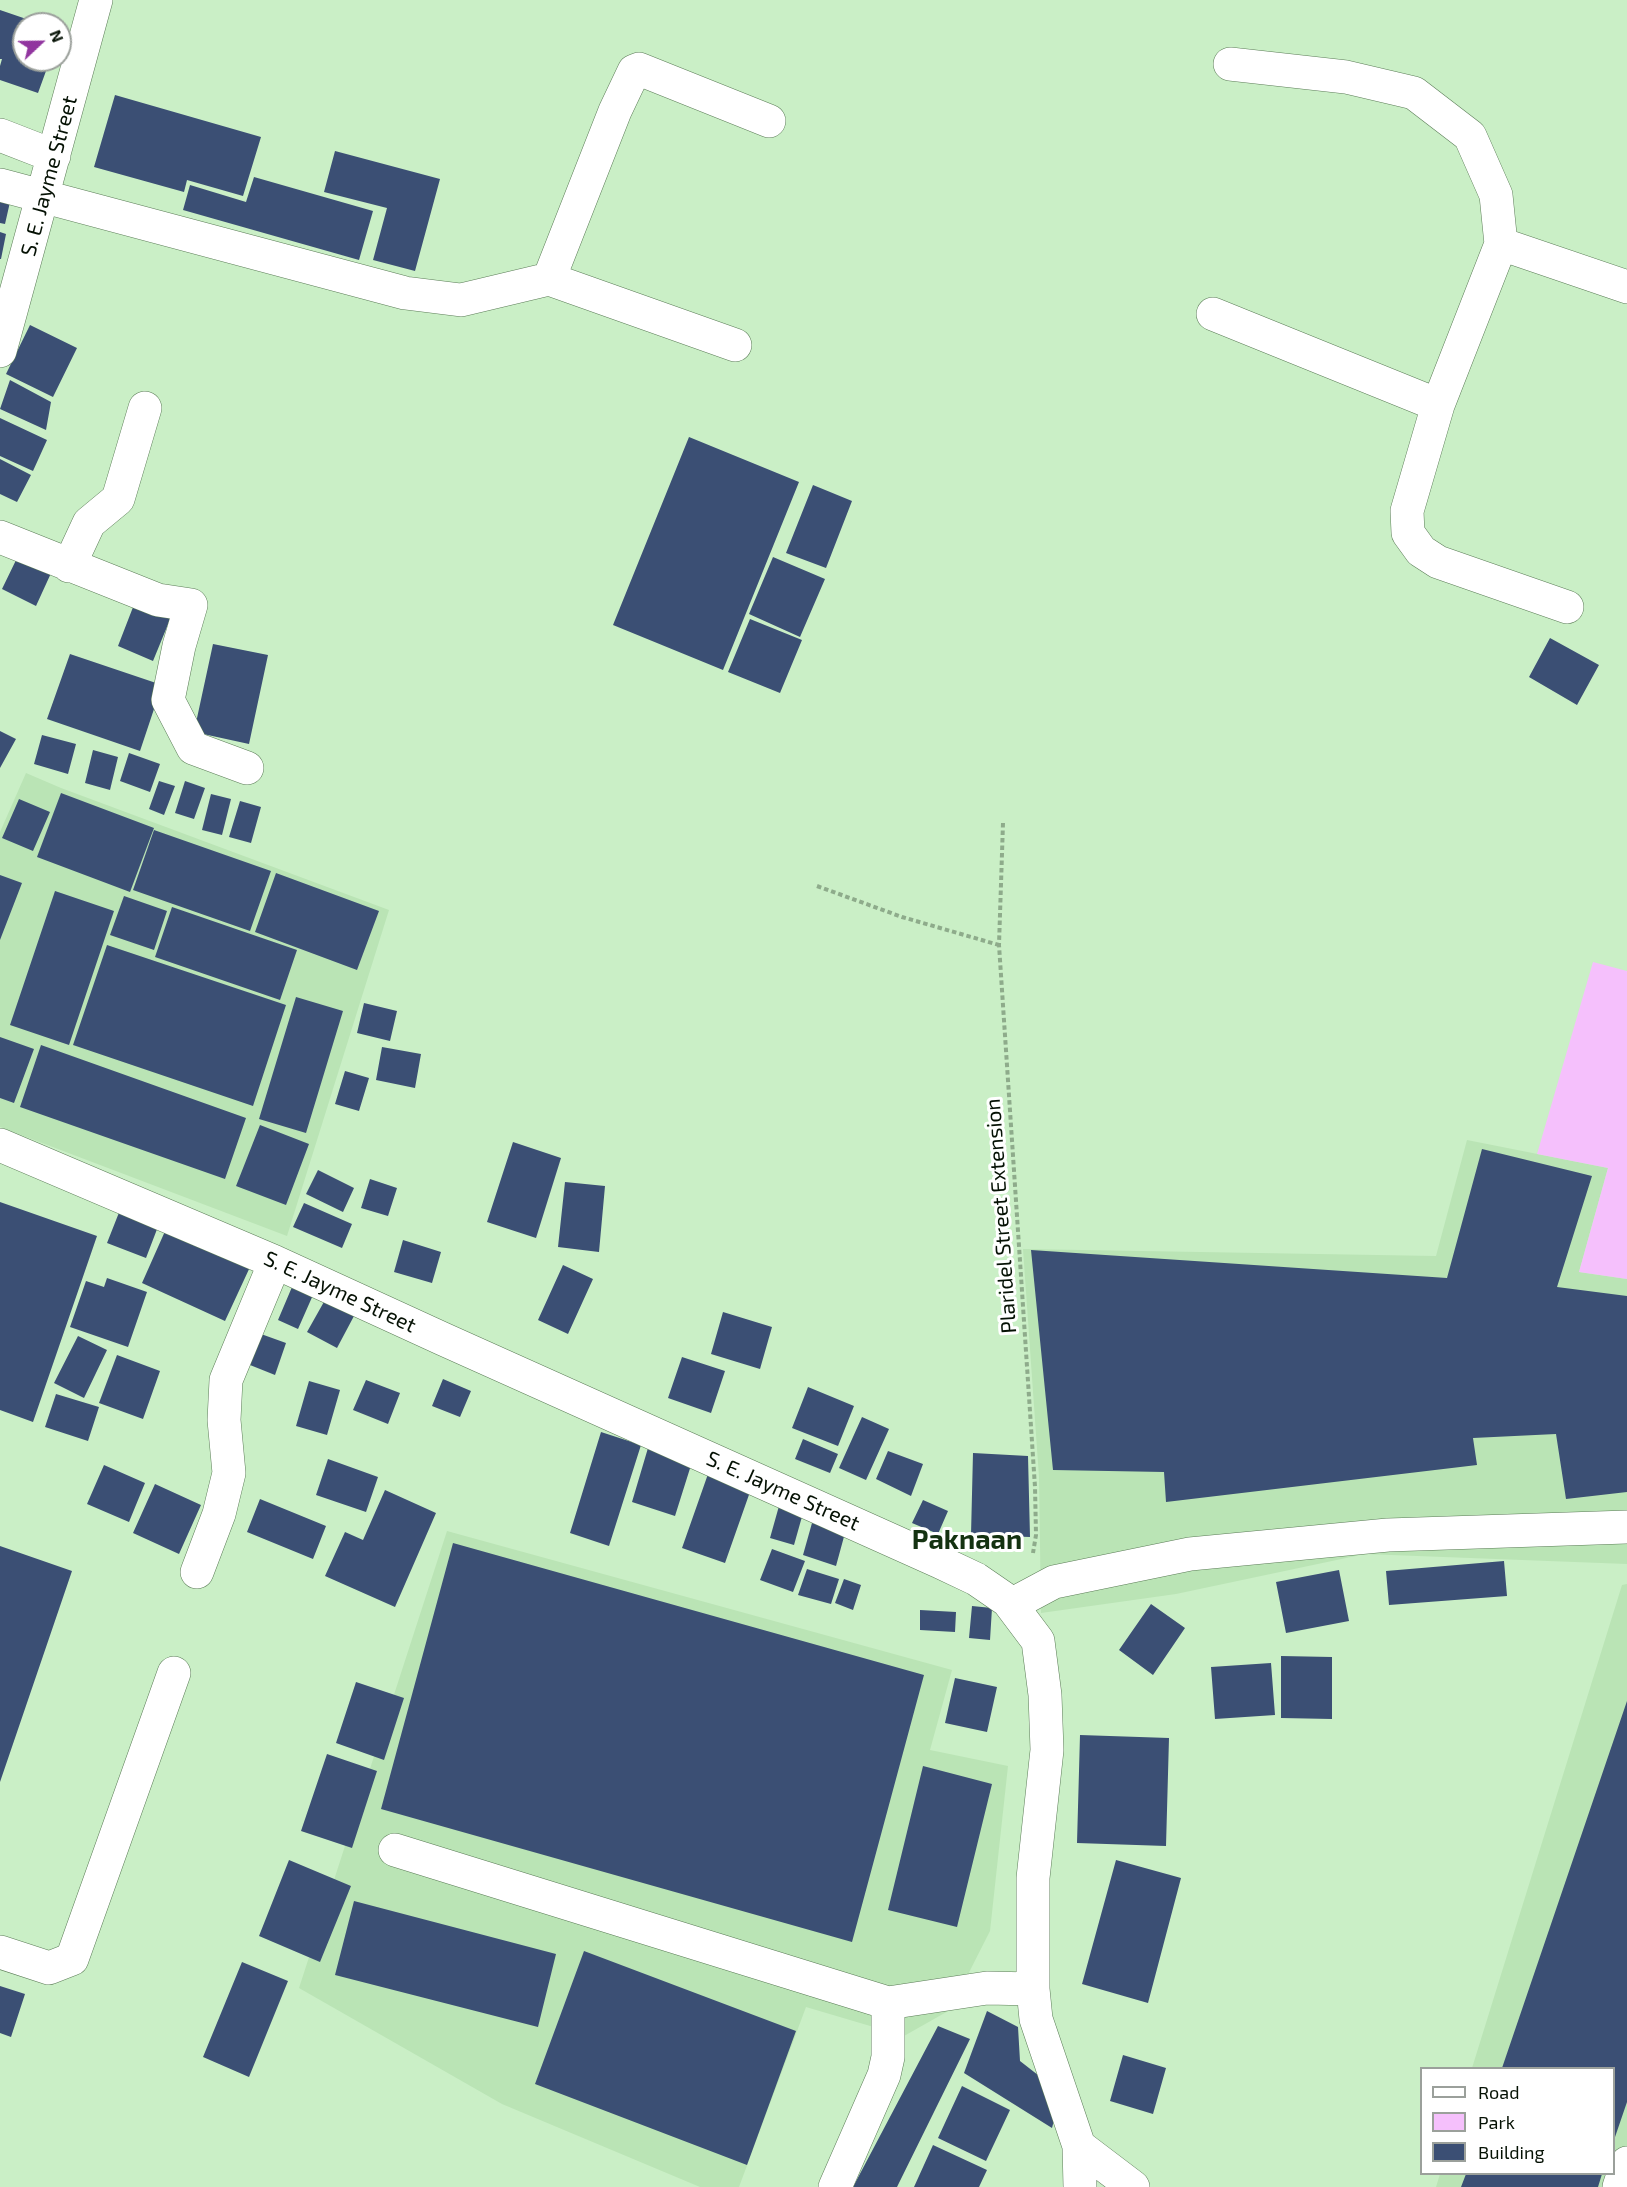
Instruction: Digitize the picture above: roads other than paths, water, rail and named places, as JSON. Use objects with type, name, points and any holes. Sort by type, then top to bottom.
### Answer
[{"type":"street","name":"S. E. Jayme Street","points":[[0,351],[96,0]]},
{"type":"street","points":[[1230,64],[1346,77],[1414,93],[1470,136],[1496,195],[1501,244],[1438,405],[1407,511],[1408,532],[1421,551],[1438,562],[1567,607]]},
{"type":"street","points":[[549,279],[615,111],[634,71],[639,69],[769,121]]},
{"type":"street","points":[[0,135],[54,156]]},
{"type":"street","points":[[0,185],[405,293],[461,300],[549,279],[735,345]]},
{"type":"street","points":[[1501,244],[1627,287]]},
{"type":"street","points":[[1213,314],[1438,405]]},
{"type":"street","points":[[69,566],[89,523],[118,499],[145,408]]},
{"type":"street","points":[[0,537],[158,600],[191,605],[179,646],[168,700],[193,748],[247,768]]},
{"type":"street","name":"S. E. Jayme Street","points":[[0,1145],[275,1262],[940,1562],[976,1579],[1009,1603],[1038,1641],[1045,1695],[1047,1750],[1033,1878],[1033,1989],[1036,2019],[1079,2146],[1080,2187]]},
{"type":"street","points":[[197,1572],[219,1514],[229,1473],[224,1420],[226,1380],[275,1262]]},
{"type":"street","points":[[1009,1603],[1054,1582],[1191,1554],[1388,1535],[1627,1527]]},
{"type":"street","points":[[0,1952],[49,1968],[72,1959],[174,1673]]},
{"type":"street","points":[[395,1850],[888,2003],[987,1988],[1033,1989]]},
{"type":"street","points":[[835,2187],[884,2075],[888,2057],[888,2003]]},
{"type":"street","points":[[1079,2146],[1133,2187]]},
{"type":"street","points":[[1619,2187],[1627,2163]]},
{"type":"district","name":"Paknaan","points":[[967,1540]]}]
